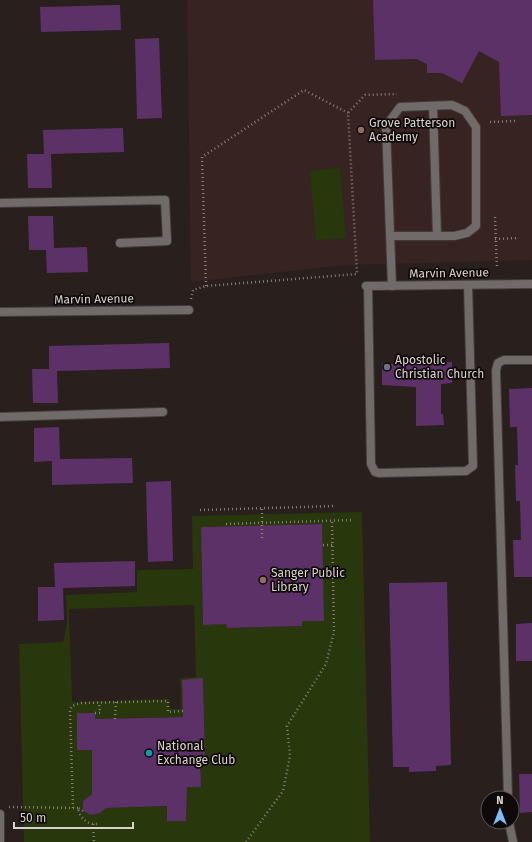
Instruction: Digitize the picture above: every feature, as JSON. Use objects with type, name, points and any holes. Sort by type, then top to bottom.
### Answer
[{"type":"street","points":[[390,236],[454,236],[467,233],[476,226],[476,127],[464,112],[452,105],[400,107],[386,126],[390,236],[392,286]]},
{"type":"street","points":[[433,106],[437,236]]},
{"type":"street","points":[[0,203],[165,200],[167,241],[120,243]]},
{"type":"street","name":"Marvin Avenue","points":[[468,284],[473,466],[466,471],[375,472],[371,464],[367,286],[468,284],[532,284]]},
{"type":"street","name":"Marvin Avenue","points":[[0,312],[189,310]]},
{"type":"street","points":[[508,790],[496,370],[498,364],[504,360],[532,360]]},
{"type":"street","points":[[0,417],[163,412]]},
{"type":"street","points":[[0,814],[0,842]]},
{"type":"street","points":[[511,830],[514,842]]},
{"type":"path","points":[[206,286],[202,157],[304,90],[348,113]]},
{"type":"path","points":[[189,310],[193,290],[206,286],[358,274],[348,113],[365,95],[397,94]]},
{"type":"path","points":[[490,122],[515,121]]},
{"type":"path","points":[[495,217],[496,269]]},
{"type":"path","points":[[495,239],[519,238]]},
{"type":"path","points":[[200,510],[335,506]]},
{"type":"path","points":[[262,509],[262,538]]},
{"type":"path","points":[[246,842],[283,791],[290,756],[287,726],[326,664],[334,632],[332,520]]},
{"type":"path","points":[[226,524],[351,520]]},
{"type":"path","points":[[323,546],[332,545]]},
{"type":"path","points":[[324,572],[333,572]]},
{"type":"path","points":[[73,808],[70,710],[75,704],[99,702],[168,701],[168,712],[183,711]]},
{"type":"path","points":[[95,713],[100,714],[99,702]]},
{"type":"path","points":[[115,718],[116,702]]},
{"type":"path","points":[[6,807],[78,808],[83,811]]},
{"type":"path","points":[[78,808],[82,818],[90,824],[99,824]]},
{"type":"path","points":[[94,824],[94,842]]},
{"type":"shaded area","name":"Grove Patterson Academy","points":[[187,0],[532,0],[532,260],[345,265],[191,282]]},
{"type":"green space","points":[[340,168],[346,238],[316,240],[310,171]]},
{"type":"green space","points":[[362,512],[370,842],[24,842],[19,644],[63,642],[67,623],[66,595],[137,592],[137,570],[193,569],[192,516]],"holes":[[[321,524],[324,621],[302,621],[302,626],[227,628],[226,624],[203,624],[201,527]],[[194,605],[196,677],[180,678],[181,709],[170,709],[169,699],[72,702],[69,609]],[[203,679],[205,756],[200,756],[201,787],[187,787],[186,821],[167,821],[167,806],[106,808],[95,814],[89,814],[83,811],[83,801],[92,794],[92,750],[77,749],[77,713],[95,713],[95,730],[116,718],[183,717],[182,680]]]},
{"type":"building","points":[[373,0],[532,0],[532,115],[501,116],[499,62],[479,51],[462,83],[442,73],[427,73],[427,64],[417,59],[375,60]]},
{"type":"building","points":[[120,5],[121,30],[41,32],[40,7]]},
{"type":"building","points":[[159,38],[162,118],[137,119],[135,39]]},
{"type":"building","points":[[123,128],[124,152],[51,154],[52,188],[28,188],[27,154],[44,154],[43,130]]},
{"type":"building","points":[[28,216],[53,216],[54,248],[87,247],[88,272],[47,273],[46,250],[29,250]]},
{"type":"building","points":[[169,343],[170,368],[57,371],[58,403],[33,403],[32,369],[49,369],[49,346]]},
{"type":"building","name":"Apostolic Christian Church","points":[[421,358],[435,358],[435,362],[452,362],[452,383],[441,384],[441,414],[443,414],[444,425],[416,426],[416,387],[382,385],[382,364],[415,364],[415,362],[421,362]]},
{"type":"building","points":[[532,388],[532,577],[514,577],[513,540],[521,540],[520,501],[516,501],[515,465],[518,465],[517,427],[510,427],[509,389]]},
{"type":"building","points":[[59,427],[60,459],[132,458],[133,483],[52,485],[52,461],[34,462],[34,428]]},
{"type":"building","points":[[171,481],[173,561],[148,562],[146,482]]},
{"type":"building","name":"Sanger Public Library","points":[[322,524],[324,621],[302,621],[302,626],[227,628],[226,624],[203,625],[201,527]]},
{"type":"building","points":[[135,561],[135,586],[63,588],[64,620],[38,621],[38,587],[55,587],[54,563]]},
{"type":"building","points":[[447,582],[451,765],[436,766],[436,771],[409,772],[409,767],[393,767],[389,583]]},
{"type":"building","points":[[532,623],[532,661],[516,661],[516,624]]},
{"type":"building","name":"National Exchange Club","points":[[203,678],[205,756],[200,756],[201,787],[187,787],[186,821],[167,821],[167,806],[106,808],[100,813],[91,815],[83,811],[83,801],[92,794],[92,750],[77,750],[77,713],[95,713],[95,719],[183,717],[182,680]]},
{"type":"building","points":[[519,774],[532,774],[532,812],[520,813]]},
{"type":"place","name":"Grove Patterson Academy","points":[[361,130]]},
{"type":"place","name":"Apostolic Christian Church","points":[[387,367]]},
{"type":"place","name":"Sanger Public Library","points":[[263,580]]},
{"type":"place","name":"National Exchange Club","points":[[149,753]]}]
